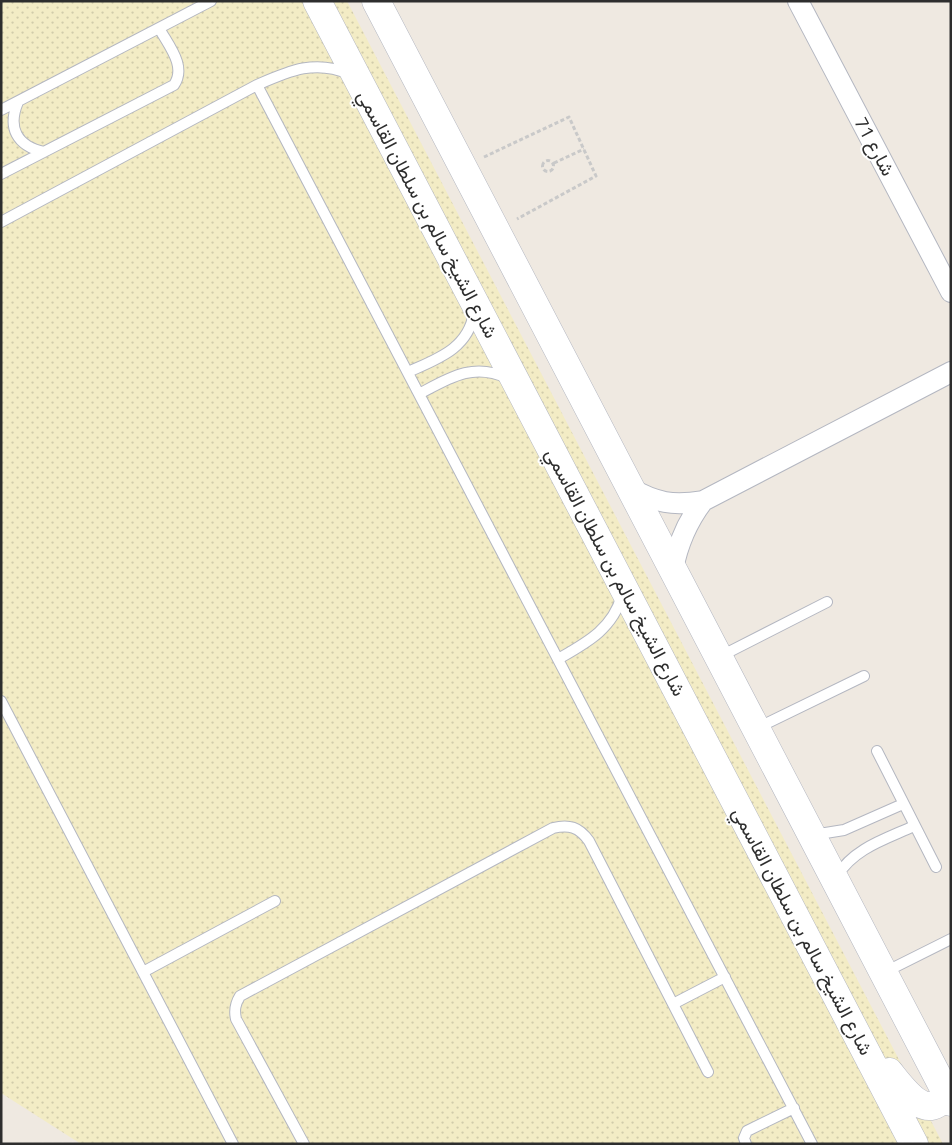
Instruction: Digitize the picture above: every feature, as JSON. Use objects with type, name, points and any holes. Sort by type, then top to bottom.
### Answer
[{"type":"street","name":"شارع الشيخ سالم بن سلطان القاسمي","points":[[317,1],[914,1144]]},
{"type":"street","points":[[376,1],[949,1097],[934,1105],[925,1106],[916,1102],[857,1034]]},
{"type":"street","name":"شارع 71","points":[[798,1],[951,292]]},
{"type":"street","points":[[630,488],[646,498],[665,503],[684,504],[703,501],[951,372]]},
{"type":"street","points":[[673,569],[683,533],[703,501]]},
{"type":"lane","points":[[1,110],[211,1]]},
{"type":"lane","points":[[1,174],[174,85],[178,80],[179,67],[159,28]]},
{"type":"lane","points":[[1,222],[257,85],[284,73],[302,68],[321,67],[340,70],[357,78]]},
{"type":"lane","points":[[257,85],[812,1144]]},
{"type":"lane","points":[[18,102],[13,113],[13,124],[17,135],[24,144],[33,150],[44,152]]},
{"type":"lane","points":[[408,372],[453,350],[465,338],[473,322],[476,305]]},
{"type":"lane","points":[[420,394],[462,373],[481,371],[499,374],[515,381]]},
{"type":"lane","points":[[558,659],[599,634],[611,621],[619,605],[624,587]]},
{"type":"lane","points":[[719,657],[827,602]]},
{"type":"lane","points":[[756,728],[864,676]]},
{"type":"lane","points":[[1,701],[233,1144]]},
{"type":"lane","points":[[877,751],[936,867]]},
{"type":"lane","points":[[812,835],[844,830],[903,804]]},
{"type":"lane","points":[[304,1144],[236,1019],[234,1011],[240,996],[553,828],[563,825],[574,827],[583,832],[589,841],[708,1072]]},
{"type":"lane","points":[[835,878],[843,865],[855,854],[914,826]]},
{"type":"lane","points":[[142,972],[276,901]]},
{"type":"lane","points":[[884,972],[951,939]]},
{"type":"lane","points":[[673,1004],[725,977]]},
{"type":"lane","points":[[746,1144],[744,1138],[747,1130],[794,1108]]},
{"type":"path","points":[[463,167],[569,117],[596,176],[496,230]]},
{"type":"path","points":[[554,163],[584,149]]},
{"type":"sand","points":[[1,1],[347,1],[943,1144],[81,1144],[1,1093]]}]
